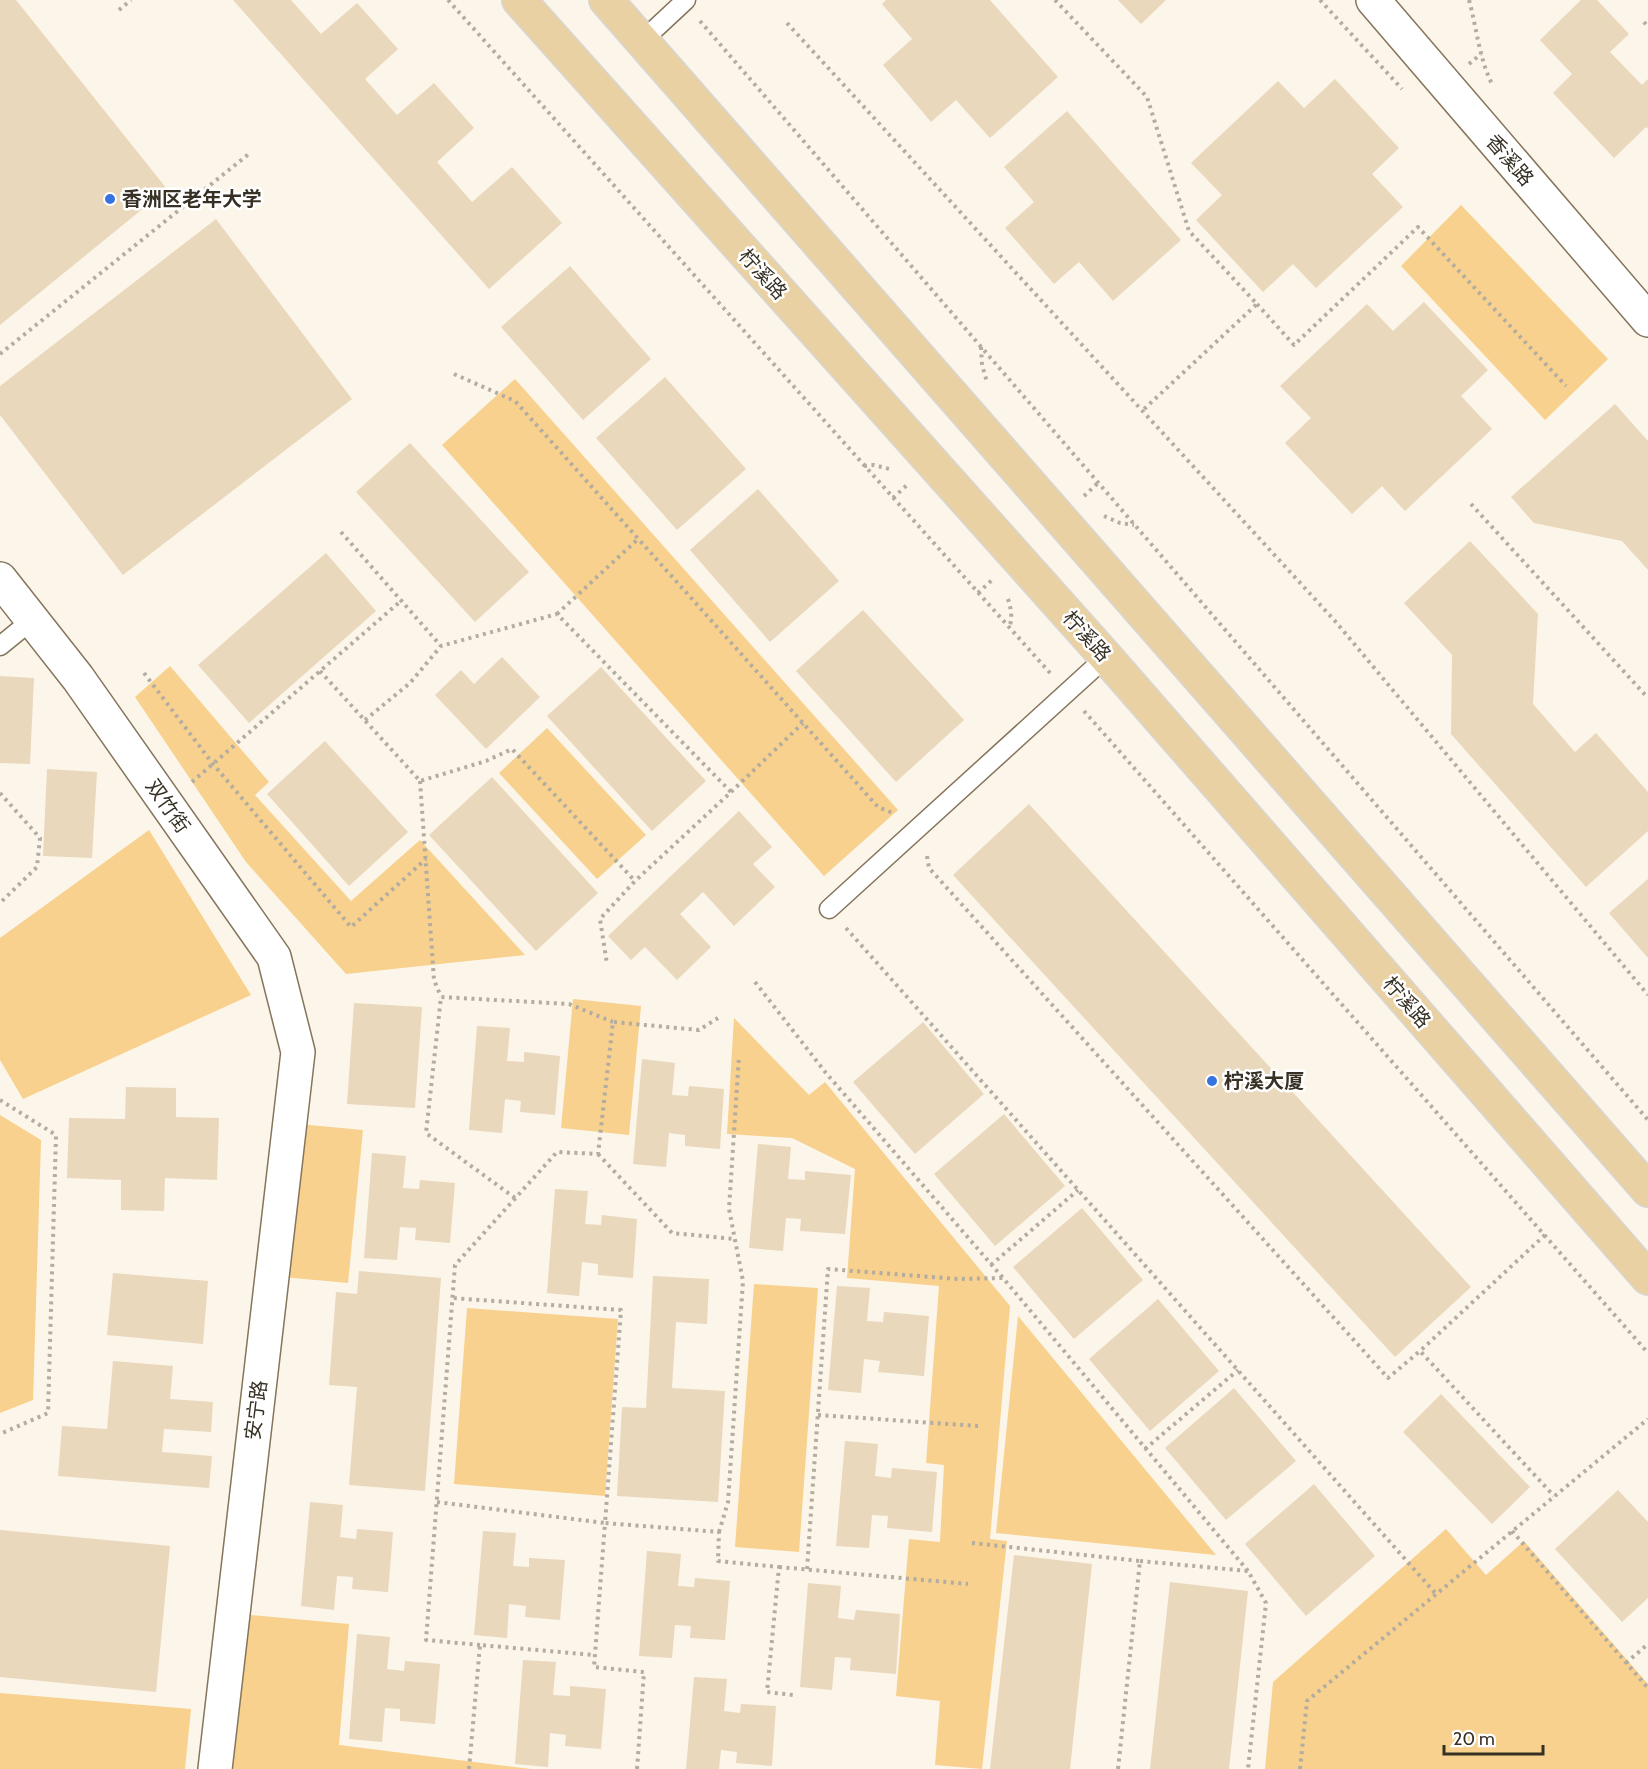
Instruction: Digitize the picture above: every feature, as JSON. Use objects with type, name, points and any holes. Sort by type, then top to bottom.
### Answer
[{"type":"main road","name":"柠溪路","points":[[519,0],[1106,657],[1648,1278]]},
{"type":"main road","points":[[606,0],[1648,1190]]},
{"type":"street","name":"香溪路","points":[[1373,0],[1648,320]]},
{"type":"street","name":"双竹街","points":[[0,579],[78,678],[274,957],[298,1052]]},
{"type":"street","name":"安宁路","points":[[215,1769],[298,1052]]},
{"type":"lane","points":[[642,41],[685,1]]},
{"type":"lane","points":[[0,646],[32,620]]},
{"type":"lane","points":[[829,909],[1106,657]]},
{"type":"path","points":[[119,10],[131,0]]},
{"type":"path","points":[[1055,0],[1147,97],[1189,231],[1294,345],[1418,227],[1566,386]]},
{"type":"path","points":[[685,1],[1648,1120]]},
{"type":"path","points":[[1644,22],[1648,27]]},
{"type":"path","points":[[787,23],[1335,621],[1648,995]]},
{"type":"path","points":[[0,354],[250,153]]},
{"type":"path","points":[[1142,411],[1257,304]]},
{"type":"path","points":[[454,374],[515,401],[878,807],[921,826],[929,868],[1388,1378],[1545,1235]]},
{"type":"path","points":[[893,498],[910,482]]},
{"type":"path","points":[[1088,502],[1083,496],[1098,483]]},
{"type":"path","points":[[1471,504],[1648,698]]},
{"type":"path","points":[[1100,512],[1120,523],[1135,525]]},
{"type":"path","points":[[341,532],[441,646]]},
{"type":"path","points":[[365,720],[410,683],[441,646],[557,615],[638,539]]},
{"type":"path","points":[[978,593],[993,578],[999,585]]},
{"type":"path","points":[[1005,592],[1010,605],[1009,627]]},
{"type":"path","points":[[167,804],[402,600]]},
{"type":"path","points":[[557,615],[731,792]]},
{"type":"path","points":[[320,671],[420,781],[434,980],[441,997],[426,1133],[515,1198]]},
{"type":"path","points":[[144,673],[213,764],[351,927],[426,859]]},
{"type":"path","points":[[607,964],[600,919],[635,881],[803,723]]},
{"type":"path","points":[[420,781],[486,761],[512,749],[635,881]]},
{"type":"path","points":[[0,793],[40,838],[37,867],[0,903]]},
{"type":"path","points":[[829,909],[1436,1594]]},
{"type":"path","points":[[755,982],[826,1073],[1003,1278],[1248,1571],[1266,1604],[1248,1769]]},
{"type":"path","points":[[441,997],[568,1004],[613,1022],[699,1030],[718,1018]]},
{"type":"path","points":[[598,1154],[613,1022]]},
{"type":"path","points":[[739,1056],[729,1209],[743,1281],[728,1503],[719,1532],[718,1561],[968,1584]]},
{"type":"path","points":[[0,1100],[56,1135],[48,1413],[0,1434]]},
{"type":"path","points":[[594,1655],[426,1640],[455,1265],[557,1152],[598,1154],[672,1233],[735,1239]]},
{"type":"path","points":[[991,1265],[1078,1190]]},
{"type":"path","points":[[807,1569],[828,1269],[958,1279],[1003,1278]]},
{"type":"path","points":[[452,1298],[621,1310],[594,1667],[644,1672],[637,1769]]},
{"type":"path","points":[[1420,1351],[1554,1496]]},
{"type":"path","points":[[1145,1449],[1238,1371]]},
{"type":"path","points":[[818,1415],[978,1426]]},
{"type":"path","points":[[1300,1769],[1307,1701],[1648,1419]]},
{"type":"path","points":[[437,1503],[605,1523],[719,1532]]},
{"type":"path","points":[[1512,1531],[1648,1688]]},
{"type":"path","points":[[972,1543],[1248,1571]]},
{"type":"path","points":[[1118,1769],[1140,1561]]},
{"type":"path","points":[[779,1567],[767,1692],[792,1695]]},
{"type":"path","points":[[1626,1663],[1648,1644]]},
{"type":"path","points":[[469,1769],[480,1645]]},
{"type":"shaded area","points":[[1461,205],[1608,359],[1545,420],[1401,266]]},
{"type":"shaded area","points":[[515,379],[898,810],[824,876],[442,445]]},
{"type":"shaded area","points":[[170,666],[269,782],[255,795],[351,901],[420,840],[525,955],[346,974],[246,862],[135,697]]},
{"type":"shaded area","points":[[547,728],[646,835],[597,879],[499,773]]},
{"type":"shaded area","points":[[149,830],[251,995],[23,1099],[0,1060],[0,938]]},
{"type":"shaded area","points":[[573,999],[641,1006],[629,1135],[561,1128]]},
{"type":"shaded area","points":[[734,1018],[809,1095],[825,1082],[1010,1306],[990,1539],[1007,1541],[982,1769],[935,1765],[940,1701],[896,1696],[909,1539],[940,1542],[944,1465],[926,1463],[939,1286],[847,1278],[855,1169],[792,1138],[727,1134]]},
{"type":"shaded area","points":[[0,1115],[41,1140],[33,1400],[0,1413]]},
{"type":"shaded area","points":[[298,1124],[363,1130],[348,1283],[283,1277]]},
{"type":"shaded area","points":[[754,1284],[818,1288],[799,1552],[735,1547]]},
{"type":"shaded area","points":[[467,1308],[618,1319],[605,1496],[454,1484]]},
{"type":"shaded area","points":[[1018,1316],[1216,1555],[996,1533]]},
{"type":"shaded area","points":[[1446,1529],[1486,1575],[1524,1541],[1648,1684],[1648,1769],[1265,1769],[1273,1682]]},
{"type":"shaded area","points":[[241,1614],[349,1624],[339,1745],[531,1769],[224,1769]]},
{"type":"shaded area","points":[[0,1693],[191,1709],[185,1769],[0,1769]]},
{"type":"building","points":[[0,0],[16,0],[167,189],[0,325]]},
{"type":"building","points":[[233,0],[291,0],[321,34],[357,3],[398,49],[365,79],[397,115],[434,83],[474,128],[437,162],[472,202],[512,167],[562,223],[489,289]]},
{"type":"building","points":[[886,0],[990,0],[1058,77],[990,138],[956,100],[931,122],[883,65],[912,39],[882,4]]},
{"type":"building","points":[[1118,0],[1166,0],[1141,24]]},
{"type":"building","points":[[1581,0],[1597,0],[1629,34],[1610,52],[1642,85],[1648,79],[1648,129],[1646,127],[1614,158],[1553,93],[1572,74],[1540,40]]},
{"type":"building","points":[[1335,79],[1399,148],[1372,174],[1403,207],[1316,288],[1293,264],[1263,292],[1196,220],[1222,195],[1191,163],[1278,81],[1304,108]]},
{"type":"building","points":[[1067,111],[1181,240],[1113,301],[1079,262],[1054,284],[1005,228],[1034,202],[1004,167]]},
{"type":"building","points":[[216,219],[352,399],[123,575],[0,415],[0,386]]},
{"type":"building","points":[[570,266],[651,359],[583,420],[501,327]]},
{"type":"building","points":[[1424,302],[1488,370],[1461,396],[1492,429],[1405,511],[1382,486],[1352,514],[1285,443],[1311,418],[1280,386],[1367,304],[1393,331]]},
{"type":"building","points":[[665,377],[746,469],[677,530],[596,438]]},
{"type":"building","points":[[1615,404],[1648,441],[1648,570],[1622,541],[1534,523],[1511,497]]},
{"type":"building","points":[[410,443],[529,572],[475,622],[356,492]]},
{"type":"building","points":[[758,489],[839,581],[770,642],[690,550]]},
{"type":"building","points":[[1470,541],[1538,614],[1533,704],[1575,752],[1596,733],[1648,792],[1648,831],[1586,887],[1451,734],[1452,655],[1404,603]]},
{"type":"building","points":[[326,553],[376,611],[249,723],[198,665]]},
{"type":"building","points":[[863,610],[964,720],[896,782],[796,671]]},
{"type":"building","points":[[502,657],[540,697],[486,749],[435,695],[461,670],[474,684]]},
{"type":"building","points":[[601,667],[706,781],[652,831],[547,716]]},
{"type":"building","points":[[0,676],[34,678],[30,764],[0,763]]},
{"type":"building","points":[[325,741],[408,832],[349,886],[267,794]]},
{"type":"building","points":[[47,769],[97,772],[92,858],[43,856]]},
{"type":"building","points":[[492,777],[598,893],[536,951],[429,835]]},
{"type":"building","name":"柠溪大厦","points":[[1029,804],[1471,1287],[1395,1357],[953,875]]},
{"type":"building","points":[[739,811],[772,847],[753,864],[775,887],[734,926],[703,892],[680,914],[711,947],[677,980],[645,947],[631,960],[608,936]]},
{"type":"building","points":[[1648,879],[1648,958],[1609,913]]},
{"type":"building","points":[[354,1003],[422,1007],[415,1108],[347,1104]]},
{"type":"building","points":[[923,1022],[984,1094],[915,1154],[853,1082]]},
{"type":"building","points":[[477,1026],[510,1028],[507,1061],[524,1062],[524,1052],[560,1056],[555,1115],[520,1112],[521,1101],[505,1099],[502,1133],[469,1130]]},
{"type":"building","points":[[642,1059],[675,1063],[672,1095],[688,1096],[689,1086],[724,1089],[720,1149],[685,1146],[685,1135],[669,1133],[666,1167],[633,1164]]},
{"type":"building","points":[[126,1087],[176,1088],[176,1117],[219,1118],[217,1180],[165,1178],[164,1211],[121,1210],[121,1180],[67,1178],[69,1118],[125,1119]]},
{"type":"building","points":[[1004,1114],[1065,1186],[995,1246],[934,1174]]},
{"type":"building","points":[[758,1144],[791,1147],[788,1179],[805,1180],[805,1171],[851,1175],[845,1234],[800,1231],[801,1219],[786,1218],[783,1251],[749,1248]]},
{"type":"building","points":[[372,1153],[406,1156],[403,1188],[419,1189],[420,1180],[455,1183],[450,1243],[415,1240],[416,1228],[400,1227],[397,1260],[364,1258]]},
{"type":"building","points":[[555,1189],[588,1191],[585,1224],[601,1225],[602,1215],[637,1219],[633,1278],[598,1275],[598,1264],[582,1262],[579,1296],[547,1293]]},
{"type":"building","points":[[1082,1208],[1143,1280],[1074,1339],[1013,1267]]},
{"type":"building","points":[[359,1271],[441,1278],[425,1491],[349,1485],[357,1387],[329,1385],[336,1292],[357,1294]]},
{"type":"building","points":[[113,1273],[208,1281],[203,1344],[107,1335]]},
{"type":"building","points":[[653,1276],[709,1279],[707,1324],[676,1322],[672,1388],[725,1391],[718,1502],[617,1496],[622,1407],[646,1408]]},
{"type":"building","points":[[837,1286],[870,1288],[867,1321],[883,1322],[884,1312],[929,1316],[924,1376],[878,1372],[880,1361],[864,1359],[861,1393],[828,1390]]},
{"type":"building","points":[[1158,1299],[1219,1371],[1150,1431],[1089,1359]]},
{"type":"building","points":[[113,1361],[173,1366],[170,1399],[213,1402],[211,1432],[164,1429],[162,1452],[212,1456],[209,1488],[58,1476],[62,1426],[107,1429]]},
{"type":"building","points":[[1234,1388],[1296,1461],[1226,1520],[1165,1448]]},
{"type":"building","points":[[1441,1394],[1530,1487],[1492,1524],[1403,1432]]},
{"type":"building","points":[[845,1441],[878,1444],[875,1476],[891,1478],[892,1468],[937,1472],[932,1532],[887,1528],[888,1516],[872,1515],[869,1548],[836,1546]]},
{"type":"building","points":[[1314,1484],[1375,1556],[1306,1616],[1245,1544]]},
{"type":"building","points":[[1618,1490],[1648,1522],[1648,1598],[1622,1622],[1555,1549]]},
{"type":"building","points":[[310,1502],[343,1505],[340,1537],[356,1539],[357,1529],[393,1532],[388,1592],[352,1589],[353,1577],[337,1576],[334,1610],[301,1606]]},
{"type":"building","points":[[0,1530],[170,1546],[156,1692],[0,1677]]},
{"type":"building","points":[[483,1531],[516,1533],[513,1566],[529,1567],[529,1558],[565,1560],[560,1620],[525,1617],[526,1606],[509,1604],[507,1638],[474,1635]]},
{"type":"building","points":[[647,1551],[681,1554],[678,1586],[694,1587],[695,1578],[730,1581],[725,1640],[690,1638],[691,1626],[675,1625],[672,1658],[639,1656]]},
{"type":"building","points":[[1014,1555],[1092,1564],[1070,1769],[990,1769]]},
{"type":"building","points":[[1170,1582],[1248,1591],[1229,1769],[1150,1769]]},
{"type":"building","points":[[808,1583],[841,1586],[838,1618],[854,1620],[856,1610],[900,1614],[896,1674],[850,1670],[851,1658],[835,1657],[832,1690],[800,1687]]},
{"type":"building","points":[[357,1634],[390,1637],[387,1669],[404,1671],[405,1661],[440,1664],[435,1724],[400,1721],[400,1709],[385,1708],[382,1742],[349,1739]]},
{"type":"building","points":[[523,1660],[556,1662],[553,1695],[570,1696],[570,1686],[606,1689],[601,1749],[565,1746],[566,1735],[550,1733],[548,1767],[515,1764]]},
{"type":"building","points":[[694,1677],[727,1679],[724,1711],[740,1713],[741,1704],[776,1706],[772,1766],[736,1763],[737,1752],[721,1750],[719,1769],[686,1769]]},
{"type":"place","name":"香洲区老年大学","points":[[110,199]]},
{"type":"place","name":"柠溪大厦","points":[[1212,1081]]}]
